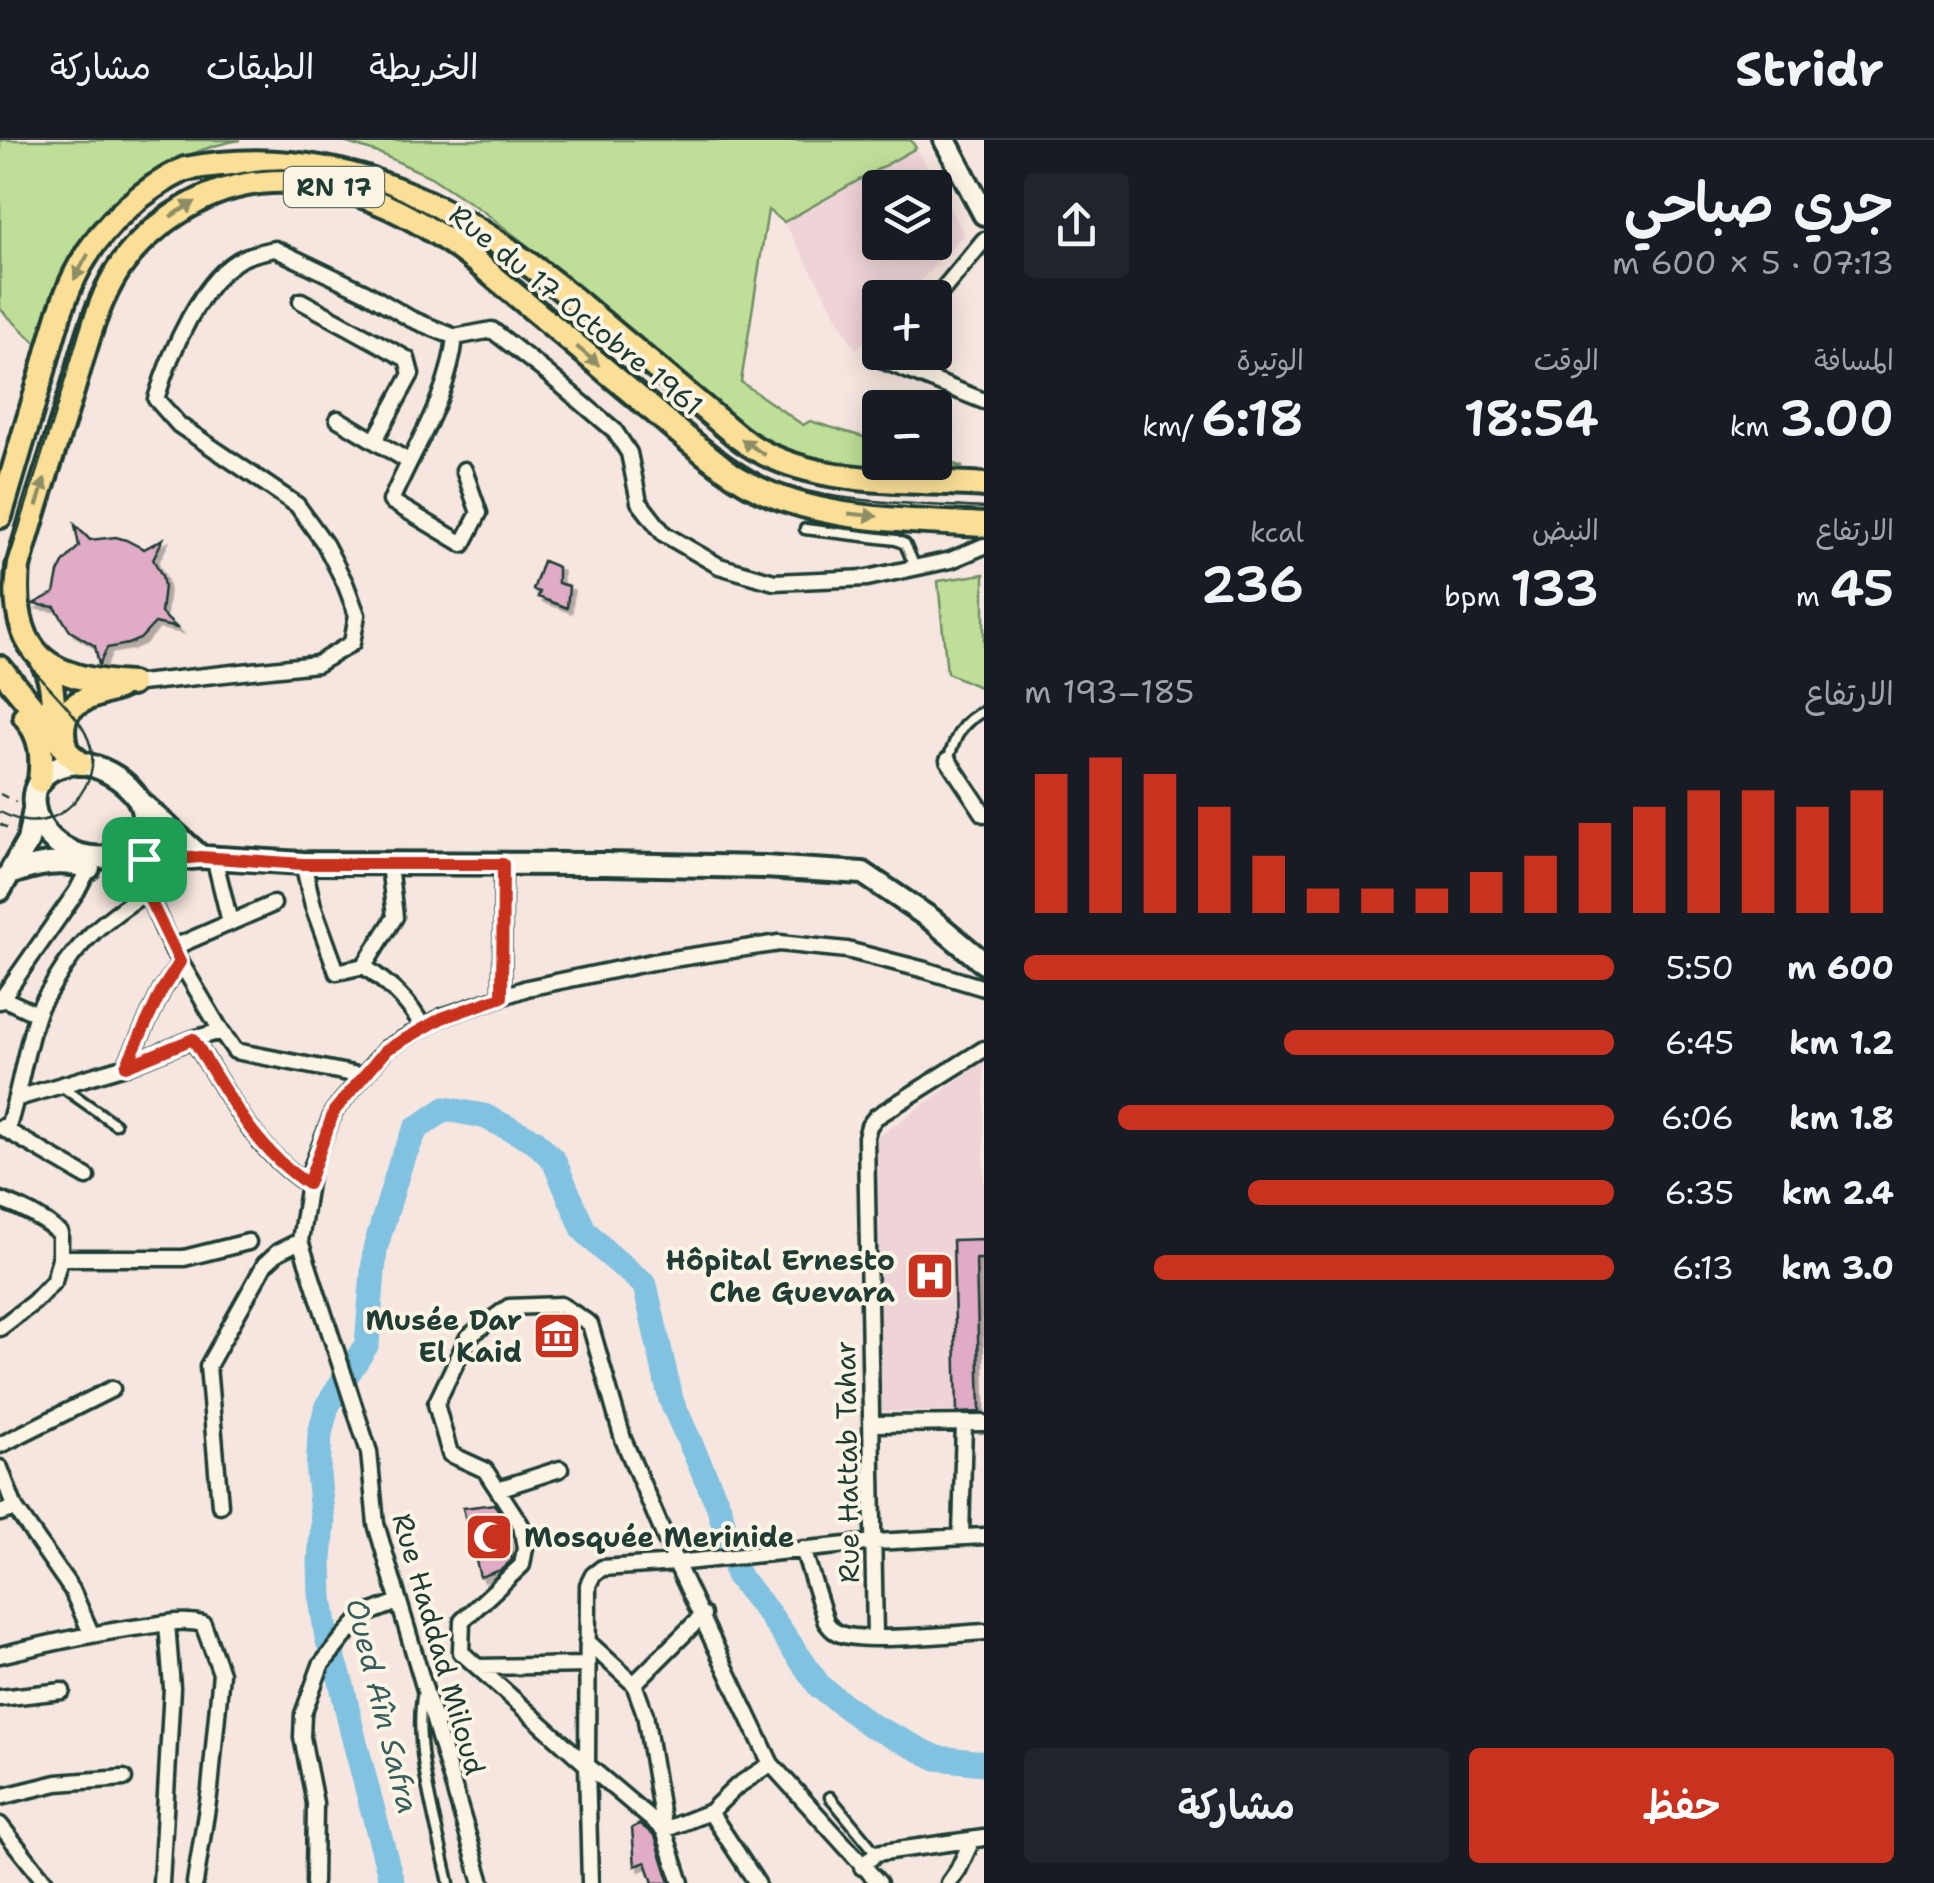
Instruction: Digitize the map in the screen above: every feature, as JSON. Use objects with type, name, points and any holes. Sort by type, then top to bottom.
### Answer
[{"type":"main road","points":[[945,140],[984,214]]},
{"type":"main road","name":"Rue du 17 Octobre 1961","points":[[0,516],[59,317],[81,264],[98,238],[131,204],[176,174],[225,154],[272,146],[313,148],[355,157],[432,191],[515,250],[766,456],[804,470],[831,474],[978,482]]},
{"type":"main road","name":"Rue du 17 Octobre 1961","points":[[68,750],[54,725],[53,684],[21,623],[16,588],[18,567],[101,303],[126,259],[162,223],[197,200],[242,184],[264,180],[310,182],[344,190],[384,204],[429,228],[477,262],[703,452],[762,490],[837,512],[984,524]]},
{"type":"main road","points":[[42,660],[72,676],[131,684]]},
{"type":"main road","points":[[0,668],[68,750],[134,792],[144,820],[135,844],[126,852],[92,863],[60,862],[30,867],[5,882]]},
{"type":"main road","points":[[68,750],[62,730],[76,702],[131,684]]},
{"type":"main road","points":[[0,687],[36,732],[42,753],[40,782]]},
{"type":"main road","points":[[5,882],[28,841],[25,809],[40,782],[68,750]]},
{"type":"main road","points":[[140,803],[208,857]]},
{"type":"main road","points":[[25,809],[52,841],[92,863]]},
{"type":"main road","points":[[5,882],[36,852],[67,849]]},
{"type":"main road","points":[[126,852],[154,861],[208,857],[303,864],[704,866],[862,873],[931,920],[984,963]]},
{"type":"street","points":[[951,280],[984,240]]},
{"type":"street","points":[[131,684],[317,664],[352,643],[358,615],[346,583],[297,505],[178,424],[156,398],[167,361],[211,284],[242,258],[275,249],[411,319],[455,337],[492,330],[614,430],[629,453],[639,502],[664,534],[719,566],[774,582],[867,578],[951,560],[984,546]]},
{"type":"street","points":[[301,301],[407,359],[411,374],[375,440]]},
{"type":"street","points":[[455,337],[452,364],[436,410],[408,461],[392,501],[463,544],[479,513],[464,470]]},
{"type":"street","points":[[907,370],[984,400]]},
{"type":"street","points":[[338,419],[408,461]]},
{"type":"street","points":[[948,760],[984,814]]},
{"type":"street","points":[[126,852],[176,955],[235,1052],[363,1076]]},
{"type":"street","points":[[208,857],[230,922]]},
{"type":"street","points":[[37,1014],[1,1000],[92,863]]},
{"type":"street","points":[[303,864],[313,906],[337,972],[364,966],[395,918],[388,864]]},
{"type":"street","points":[[502,997],[503,864]]},
{"type":"street","points":[[87,1176],[3,1129],[18,1098],[37,1014],[63,967],[84,940],[146,892]]},
{"type":"street","points":[[126,1066],[176,955],[230,922],[273,904]]},
{"type":"street","points":[[220,1505],[208,1366],[265,1264],[300,1240],[308,1184],[334,1111],[386,1050],[442,1018],[527,988],[652,962],[779,944],[847,950],[984,988]]},
{"type":"street","points":[[364,966],[392,986],[416,1012],[424,1028]]},
{"type":"street","points":[[18,1098],[126,1066],[221,1031]]},
{"type":"street","points":[[193,1039],[251,1132],[308,1184]]},
{"type":"street","name":"Rue Hattab Tahar","points":[[875,1637],[868,1126],[876,1117],[984,1049]]},
{"type":"street","points":[[0,1200],[45,1220],[60,1233],[60,1258],[54,1281],[0,1328]]},
{"type":"street","name":"Rue Haddad Miloud","points":[[300,1240],[369,1452],[376,1524],[482,1883]]},
{"type":"street","points":[[60,1258],[184,1258],[248,1242]]},
{"type":"street","points":[[664,1830],[461,1652],[462,1621],[522,1565],[525,1548],[521,1525],[485,1470],[450,1454],[436,1404],[468,1337],[509,1306],[562,1305],[590,1324],[623,1439],[684,1562],[703,1615],[771,1764],[879,1883]]},
{"type":"street","points":[[0,1445],[112,1389]]},
{"type":"street","points":[[961,1537],[964,1423]]},
{"type":"street","points":[[872,1424],[984,1423]]},
{"type":"street","points":[[0,1468],[16,1508],[72,1590],[90,1633]]},
{"type":"street","points":[[498,1489],[560,1469]]},
{"type":"street","points":[[0,1514],[16,1508]]},
{"type":"street","points":[[590,1883],[586,1665],[588,1585],[593,1575],[602,1568],[875,1542],[984,1536]]},
{"type":"street","points":[[803,1549],[826,1622],[840,1635],[984,1632]]},
{"type":"street","points":[[314,1883],[315,1803],[302,1737],[303,1714],[321,1666],[343,1638],[364,1616],[398,1602]]},
{"type":"street","points":[[634,1684],[703,1615]]},
{"type":"street","points":[[161,1883],[172,1688],[167,1623]]},
{"type":"street","points":[[0,1656],[90,1633],[167,1623],[203,1624],[221,1673],[210,1789],[195,1883]]},
{"type":"street","points":[[587,1641],[634,1684],[645,1714],[664,1830],[680,1883]]},
{"type":"street","points":[[478,1668],[586,1665]]},
{"type":"street","points":[[0,1698],[62,1692]]},
{"type":"street","points":[[664,1830],[710,1812],[737,1786],[771,1764]]},
{"type":"street","points":[[0,1797],[57,1782],[124,1778]]},
{"type":"street","points":[[710,1812],[757,1883]]},
{"type":"street","points":[[0,1824],[37,1880]]},
{"type":"street","points":[[862,1867],[876,1853],[978,1839]]},
{"type":"street","points":[[972,1883],[954,1876],[978,1839]]},
{"type":"lane","points":[[805,529],[896,540],[904,544],[916,568]]},
{"type":"lane","points":[[948,760],[957,733],[984,711]]},
{"type":"lane","points":[[60,1085],[114,1124]]},
{"type":"lane","points":[[423,1687],[421,1748],[450,1883]]},
{"type":"lane","points":[[830,1797],[876,1853]]},
{"type":"path","points":[[0,794],[25,809]]},
{"type":"path","points":[[10,829],[14,819]]},
{"type":"shaded area","points":[[916,148],[928,170],[877,170]]},
{"type":"shaded area","points":[[862,178],[862,260],[940,260],[921,280],[862,280],[862,344],[856,350],[784,222]]},
{"type":"shaded area","points":[[952,212],[964,234],[952,247]]},
{"type":"shaded area","name":"Hôpital Ernesto Che Guevara","points":[[984,1061],[984,1412],[881,1411],[872,1141]]},
{"type":"green space","points":[[0,140],[240,140],[214,146],[166,167],[122,197],[103,216],[66,268],[38,345],[0,309]]},
{"type":"green space","points":[[338,140],[911,140],[916,148],[877,170],[862,170],[862,178],[784,222],[768,210],[741,382],[803,425],[810,421],[862,437],[862,470],[793,457],[748,428],[484,212],[431,177]]},
{"type":"green space","points":[[984,574],[984,689],[947,673],[938,581]]},
{"type":"building","points":[[75,525],[90,540],[116,537],[144,549],[163,539],[153,559],[164,586],[161,613],[177,628],[155,623],[140,639],[107,648],[99,665],[95,646],[70,631],[55,607],[33,604],[54,593],[63,563],[79,546]]},
{"type":"building","points":[[543,561],[558,567],[558,583],[569,586],[567,608],[538,597],[540,592],[533,590]]},
{"type":"building","points":[[984,1239],[984,1259],[976,1259],[980,1412],[957,1413],[953,1240]]},
{"type":"building","name":"Mosquée Merinide","points":[[494,1504],[501,1514],[512,1560],[501,1570],[480,1577],[463,1508]]},
{"type":"building","points":[[640,1824],[655,1836],[670,1883],[653,1883],[646,1862],[635,1866],[632,1828]]},
{"type":"waterway","name":"Oued Aîn Safra","points":[[392,1883],[327,1638],[321,1598],[320,1434],[327,1406],[367,1344],[375,1249],[401,1162],[416,1129],[445,1109],[484,1116],[535,1141],[554,1161],[584,1230],[645,1285],[671,1400],[719,1507],[737,1575],[820,1687],[870,1725],[937,1758],[984,1763]]},
{"type":"tram line","points":[[0,812],[31,822],[56,816],[82,792],[92,765],[90,745],[82,726],[36,674],[12,638],[5,600],[8,562],[85,314],[102,272],[131,232],[166,203],[216,180],[255,171],[294,170],[333,176],[408,203],[478,248],[734,461],[759,475],[788,486],[854,499],[984,508]]},
{"type":"place","name":"Hôpital Ernesto Che Guevara","points":[[930,1276]]},
{"type":"place","name":"Musée Dar El Kaid","points":[[557,1336]]},
{"type":"place","name":"Mosquée Merinide","points":[[489,1537]]},
{"type":"route","points":[[124,854],[144,859],[503,864],[502,997],[442,1018],[386,1050],[334,1111],[308,1184],[251,1132],[193,1039],[126,1066],[162,990],[180,962],[124,854]]}]
